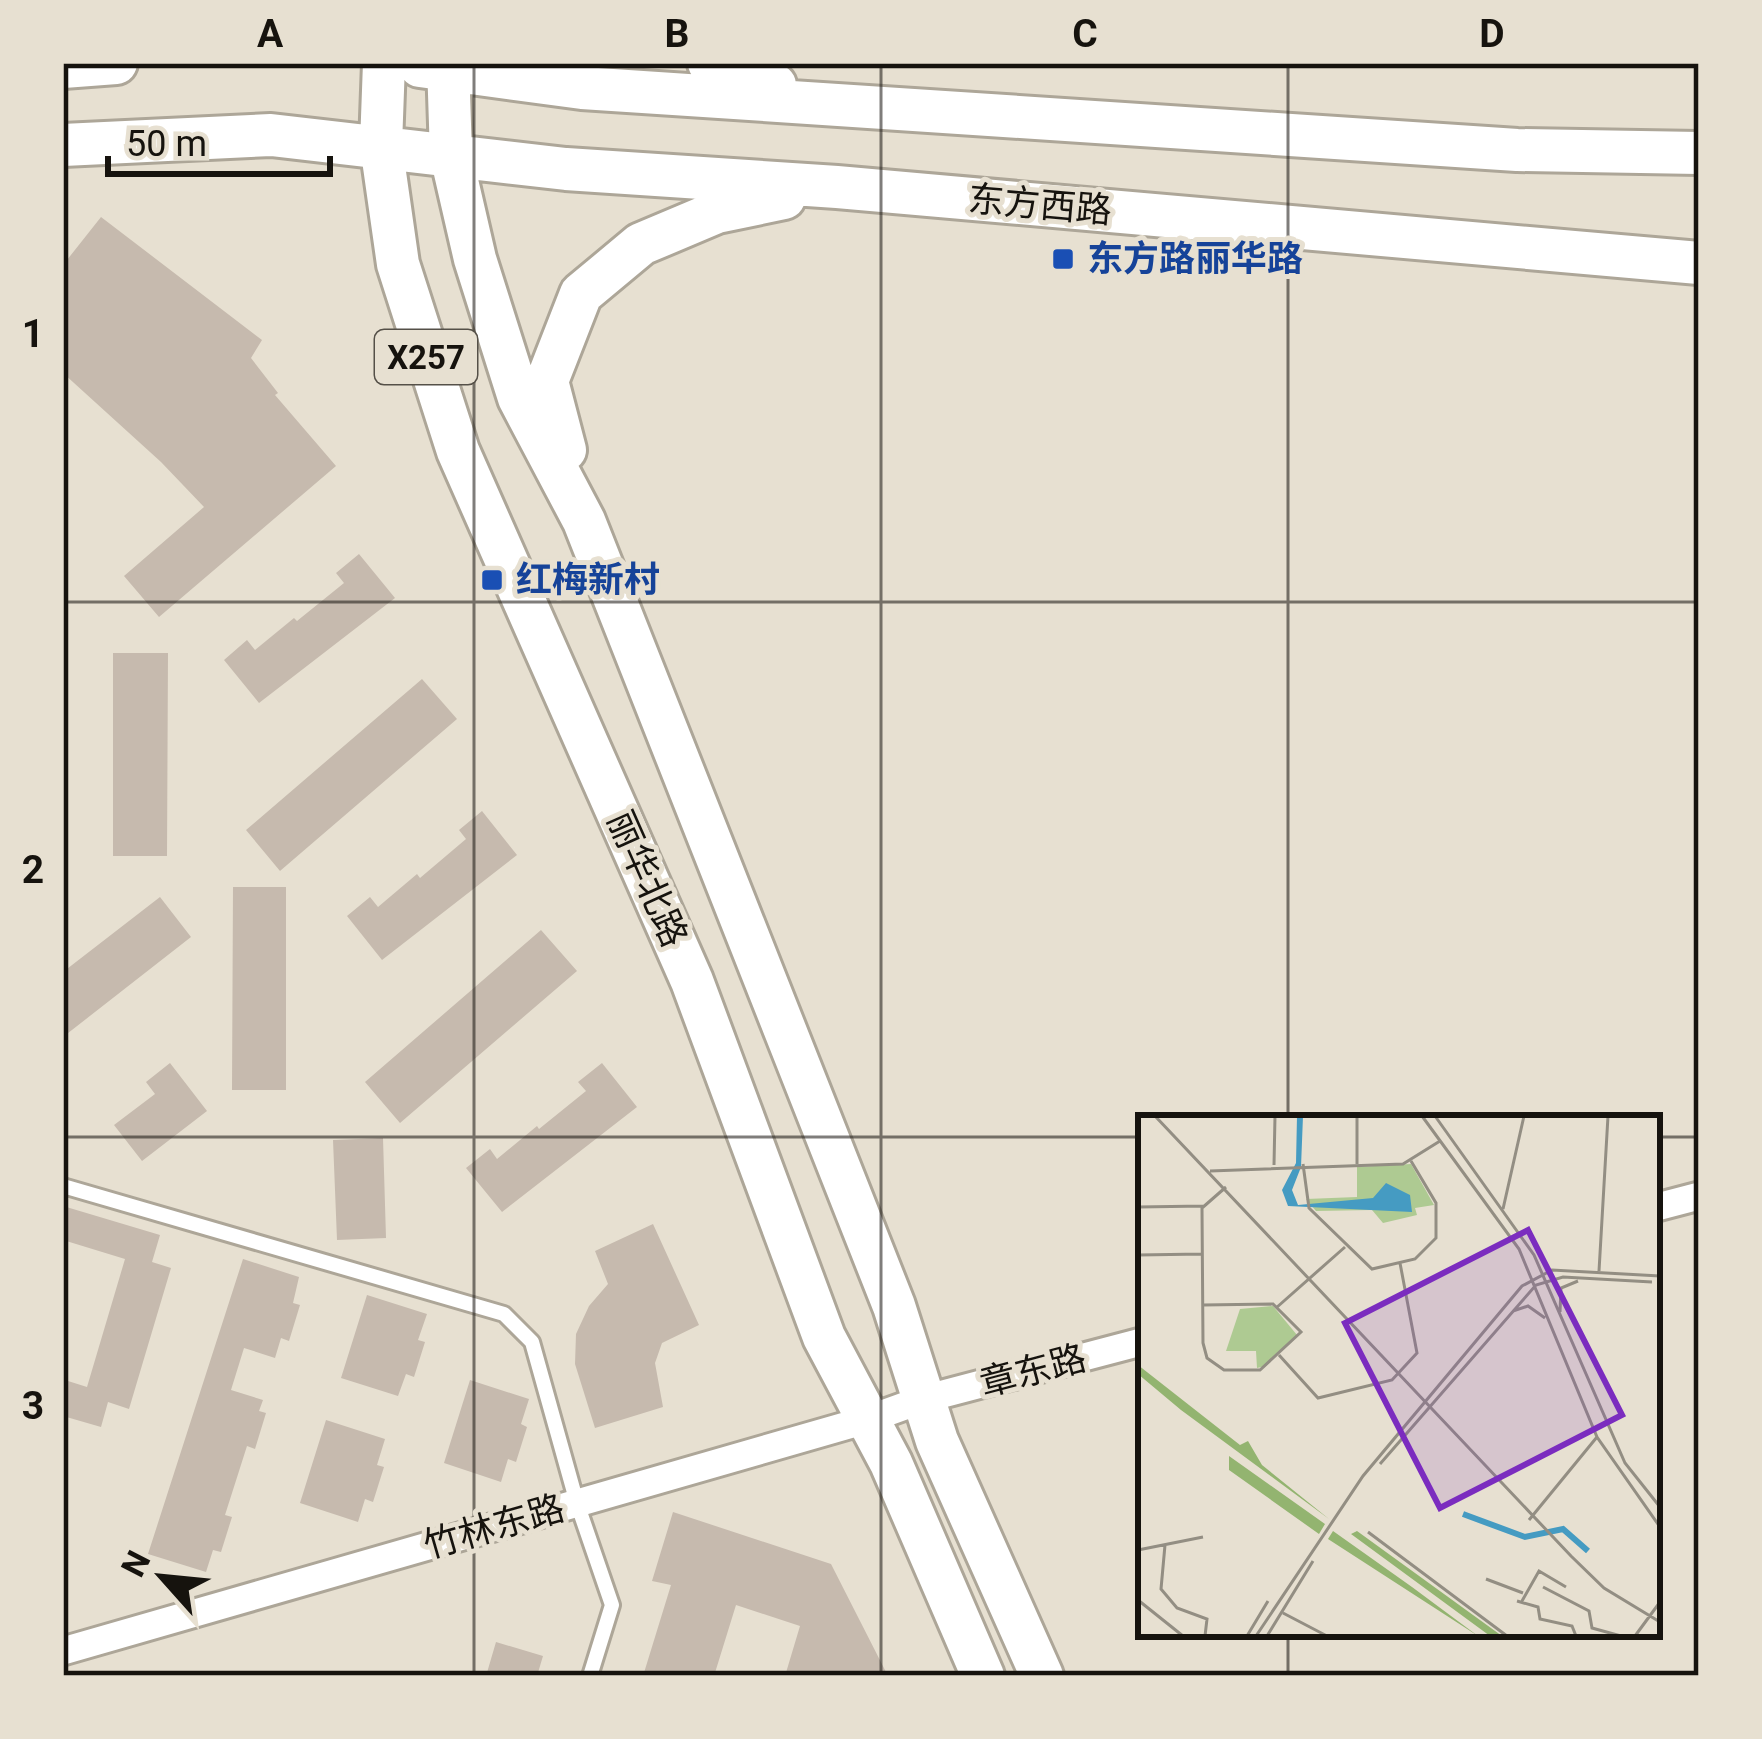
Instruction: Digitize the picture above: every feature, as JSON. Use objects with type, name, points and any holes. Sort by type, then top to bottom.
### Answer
[{"type":"main road","points":[[63,67],[116,63]]},
{"type":"main road","points":[[387,63],[448,66],[582,88],[1516,150],[1699,154]]},
{"type":"main road","name":"丽华北路","points":[[387,63],[381,146],[398,264],[458,451],[692,982],[824,1336],[892,1463],[983,1676]]},
{"type":"main road","points":[[709,63],[833,104]]},
{"type":"main road","name":"丽华北路","points":[[448,66],[451,154],[475,259],[519,398],[584,521],[886,1284],[937,1442],[1042,1676]]},
{"type":"main road","name":"东方西路","points":[[63,145],[272,135],[566,169],[837,187],[1699,262]]},
{"type":"main road","points":[[584,521],[547,381],[581,294],[641,244],[717,212],[837,187]]},
{"type":"street","points":[[1660,1206],[1699,1196]]},
{"type":"street","name":"章东路","points":[[924,1399],[1138,1343]]},
{"type":"street","name":"竹林东路","points":[[63,1651],[866,1420],[924,1399]]},
{"type":"lane","points":[[63,1186],[504,1314],[532,1342],[577,1503],[612,1605],[590,1676]]},
{"type":"building","points":[[101,217],[262,340],[251,358],[278,393],[275,395],[336,466],[159,617],[124,576],[204,507],[63,373],[63,265]]},
{"type":"building","points":[[359,554],[395,598],[259,703],[224,660],[247,640],[255,650],[294,618],[297,621],[344,583],[336,573]]},
{"type":"building","points":[[113,653],[168,653],[167,856],[113,856]]},
{"type":"building","points":[[422,679],[457,719],[280,871],[246,830]]},
{"type":"building","points":[[482,811],[517,855],[382,960],[347,916],[370,897],[378,907],[417,874],[420,878],[466,839],[459,830]]},
{"type":"building","points":[[233,887],[286,887],[286,1090],[232,1090]]},
{"type":"building","points":[[160,897],[191,937],[63,1037],[63,972]]},
{"type":"building","points":[[541,930],[577,971],[400,1123],[365,1082]]},
{"type":"building","points":[[170,1063],[207,1111],[142,1161],[114,1125],[155,1094],[146,1082]]},
{"type":"building","points":[[602,1063],[637,1107],[502,1212],[466,1168],[490,1149],[497,1159],[537,1126],[539,1129],[586,1091],[578,1082]]},
{"type":"building","points":[[383,1138],[386,1238],[337,1240],[333,1140]]},
{"type":"building","points":[[63,1206],[160,1235],[152,1262],[171,1268],[129,1409],[108,1402],[101,1427],[63,1416],[63,1399],[68,1381],[87,1387],[125,1259],[63,1240]]},
{"type":"building","points":[[653,1224],[699,1325],[662,1343],[655,1363],[663,1407],[595,1428],[575,1364],[576,1334],[589,1306],[608,1284],[595,1251]]},
{"type":"building","points":[[243,1259],[299,1277],[293,1303],[300,1305],[289,1341],[281,1338],[275,1358],[244,1348],[231,1390],[263,1400],[259,1411],[266,1413],[255,1449],[247,1446],[225,1515],[232,1517],[221,1552],[213,1550],[206,1572],[148,1554]]},
{"type":"building","points":[[367,1295],[427,1314],[418,1340],[425,1342],[414,1377],[406,1374],[398,1396],[341,1378]]},
{"type":"building","points":[[470,1380],[529,1399],[521,1424],[527,1427],[516,1462],[508,1459],[501,1482],[444,1463]]},
{"type":"building","points":[[326,1420],[385,1439],[377,1465],[384,1467],[373,1502],[365,1499],[358,1522],[300,1503]]},
{"type":"building","points":[[673,1512],[831,1564],[888,1676],[785,1676],[800,1626],[736,1605],[714,1676],[643,1676],[671,1585],[652,1581]]},
{"type":"building","points":[[496,1642],[543,1656],[537,1676],[486,1676]]},
{"type":"place","name":"东方路丽华路","points":[[1063,259]]},
{"type":"place","name":"红梅新村","points":[[492,580]]}]
